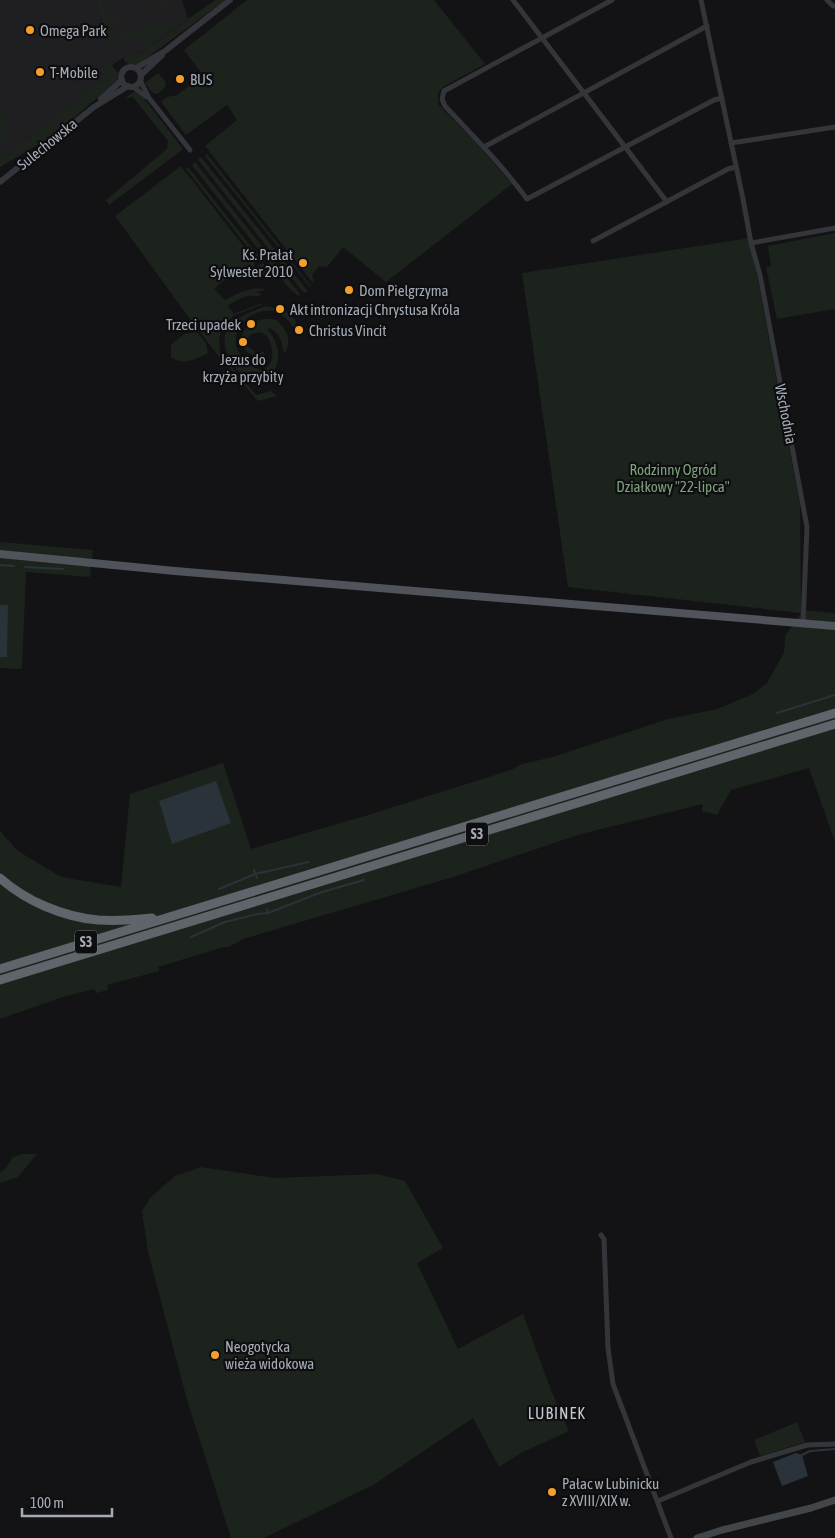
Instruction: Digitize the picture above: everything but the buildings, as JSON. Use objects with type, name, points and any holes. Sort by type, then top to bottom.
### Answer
[{"type":"highway","name":"S3","points":[[0,969],[835,713]]},
{"type":"highway","name":"S3","points":[[0,980],[835,724]]},
{"type":"highway","points":[[0,878],[25,896],[46,906],[87,919],[116,920],[172,916]]},
{"type":"main road","points":[[0,556],[835,626]]},
{"type":"main road","points":[[697,1538],[835,1500]]},
{"type":"street","points":[[149,98],[122,80],[122,74],[126,69],[136,68],[165,51],[230,0]]},
{"type":"street","points":[[513,0],[667,202]]},
{"type":"street","points":[[594,0],[600,6]]},
{"type":"street","points":[[612,0],[444,91],[442,99],[445,106],[484,147],[528,199],[714,100],[722,98]]},
{"type":"street","name":"Wschodnia","points":[[701,0],[751,243],[760,275],[806,518],[804,623]]},
{"type":"street","points":[[827,0],[835,6]]},
{"type":"street","points":[[484,147],[707,26]]},
{"type":"street","points":[[130,86],[137,85],[165,51]]},
{"type":"street","points":[[136,68],[149,98],[190,150]]},
{"type":"street","name":"Sulechowska","points":[[0,182],[94,107],[122,80]]},
{"type":"street","name":"Sulechowska","points":[[94,107],[130,86]]},
{"type":"street","points":[[731,143],[835,127]]},
{"type":"street","points":[[593,241],[728,169],[736,167]]},
{"type":"street","points":[[751,243],[835,228]]},
{"type":"street","points":[[601,1235],[604,1239],[608,1348],[613,1384],[671,1538]]},
{"type":"street","points":[[658,1501],[751,1462],[807,1445],[835,1444]]},
{"type":"shaded area","points":[[0,0],[182,0],[188,19],[144,51],[124,57],[112,65],[107,65],[99,76],[102,80],[4,158],[0,157]]},
{"type":"shaded area","points":[[0,605],[8,605],[7,657],[0,657]]},
{"type":"shaded area","points":[[216,781],[231,823],[172,844],[159,801]]},
{"type":"shaded area","points":[[796,1453],[802,1455],[808,1476],[782,1486],[773,1462]]},
{"type":"green space","points":[[96,0],[102,0],[116,44],[115,47],[110,46]]},
{"type":"green space","points":[[215,0],[225,0],[140,63],[132,65],[124,60],[124,57],[144,51]]},
{"type":"green space","points":[[247,0],[434,0],[485,64],[443,87],[438,93],[438,104],[480,147],[512,184],[386,282],[343,247],[327,267],[320,266],[312,274],[313,283],[205,146],[237,120],[227,105],[186,135],[161,102],[167,97],[177,95],[203,75],[184,50]]},
{"type":"green space","points":[[163,3],[166,6],[166,10],[163,12],[162,9],[121,22],[122,26],[117,25],[115,22],[119,17],[120,20],[161,7],[160,4]]},
{"type":"green space","points":[[175,20],[176,24],[144,49],[141,40],[128,43],[122,41],[120,34],[124,32],[126,36]]},
{"type":"green space","points":[[112,65],[118,73],[117,81],[51,137],[0,167],[0,157],[4,158],[102,80],[99,76],[102,72],[102,67]]},
{"type":"green space","points":[[158,73],[166,82],[165,87],[155,94],[145,83]]},
{"type":"green space","points":[[135,91],[143,97],[183,149],[109,205],[106,200],[167,149],[168,141],[133,97],[124,99]]},
{"type":"green space","points":[[0,112],[3,113],[5,131],[11,136],[6,141],[2,141],[1,138]]},
{"type":"green space","points":[[207,154],[311,286],[310,287],[205,156]]},
{"type":"green space","points":[[201,157],[307,290],[306,293],[303,292],[198,160]]},
{"type":"green space","points":[[195,162],[300,294],[298,296],[289,288],[192,165]]},
{"type":"green space","points":[[181,166],[255,261],[253,271],[237,273],[227,278],[214,289],[225,300],[251,289],[266,290],[256,292],[260,293],[261,295],[259,296],[245,297],[228,306],[234,314],[263,304],[233,316],[221,329],[220,353],[256,395],[271,391],[277,396],[258,401],[192,322],[115,216]]},
{"type":"green space","points":[[188,167],[259,259],[257,259],[186,169]]},
{"type":"green space","points":[[835,233],[835,309],[777,319],[766,267],[771,266],[768,246]]},
{"type":"green space","name":"Rodzinny Ogród Działkowy \"22-lipca\"","points":[[750,238],[800,505],[801,612],[803,610],[835,613],[835,842],[809,768],[731,790],[717,815],[702,811],[703,804],[581,834],[450,878],[243,939],[229,947],[158,967],[159,971],[107,985],[108,990],[96,993],[94,989],[66,996],[0,1019],[0,831],[18,851],[61,877],[121,887],[130,794],[223,763],[251,849],[368,815],[511,770],[522,764],[553,757],[668,719],[717,709],[753,694],[767,683],[784,653],[785,636],[801,613],[568,587],[522,273]]},
{"type":"green space","points":[[263,263],[274,277],[272,279],[262,278],[256,274],[255,271]]},
{"type":"green space","points":[[266,306],[284,310],[296,321],[295,325],[298,328],[296,330],[282,315],[271,311],[262,311],[253,315],[239,327],[236,345],[240,354],[249,364],[262,370],[269,365],[272,359],[270,342],[262,333],[250,335],[247,339],[248,346],[260,353],[263,351],[265,356],[253,355],[246,351],[242,344],[242,336],[246,329],[253,323],[263,319],[277,320],[288,336],[287,349],[284,354],[278,335],[269,328],[268,330],[276,343],[278,358],[274,371],[262,381],[263,385],[247,380],[233,365],[225,347],[225,338],[227,330],[234,321]]},
{"type":"green space","points":[[197,332],[206,343],[208,353],[185,361],[176,360],[171,357],[171,345],[184,334]]},
{"type":"green space","points":[[0,542],[93,550],[90,577],[26,572],[22,669],[0,668]]},
{"type":"green space","points":[[23,1154],[37,1154],[18,1177],[0,1183],[0,1173],[6,1168],[13,1157]]},
{"type":"green space","points":[[201,1167],[275,1178],[378,1174],[405,1181],[443,1248],[417,1263],[458,1349],[523,1314],[551,1390],[569,1431],[521,1453],[499,1467],[473,1418],[373,1485],[264,1538],[231,1538],[187,1400],[148,1252],[142,1211],[151,1197],[175,1176]]},
{"type":"green space","points":[[797,1422],[805,1442],[760,1456],[754,1440]]},
{"type":"waterway","points":[[0,565],[14,566]]},
{"type":"waterway","points":[[25,567],[63,569]]},
{"type":"waterway","points":[[777,713],[835,695]]},
{"type":"waterway","points":[[219,889],[255,874],[309,862]]},
{"type":"waterway","points":[[254,870],[257,878]]},
{"type":"waterway","points":[[268,913],[322,892],[364,880]]},
{"type":"waterway","points":[[191,937],[225,922],[268,913],[267,909]]},
{"type":"waterway","points":[[802,1455],[810,1451],[835,1449]]},
{"type":"place","name":"Omega Park","points":[[30,30]]},
{"type":"place","name":"T-Mobile","points":[[40,72]]},
{"type":"place","name":"BUS","points":[[180,79]]},
{"type":"place","name":"Ks. Prałat Sylwester 2010","points":[[303,263]]},
{"type":"place","name":"Dom Pielgrzyma","points":[[349,290]]},
{"type":"place","name":"Akt intronizacji Chrystusa Króla","points":[[280,309]]},
{"type":"place","name":"Trzeci upadek","points":[[251,324]]},
{"type":"place","name":"Christus Vincit","points":[[299,330]]},
{"type":"place","name":"Jezus do krzyża przybity","points":[[243,342]]},
{"type":"place","name":"Neogotycka wieża widokowa","points":[[215,1355]]},
{"type":"place","name":"Pałac w Lubinicku z XVIII/XIX w.","points":[[552,1492]]},
{"type":"district","name":"LUBINEK","points":[[557,1413]]}]
